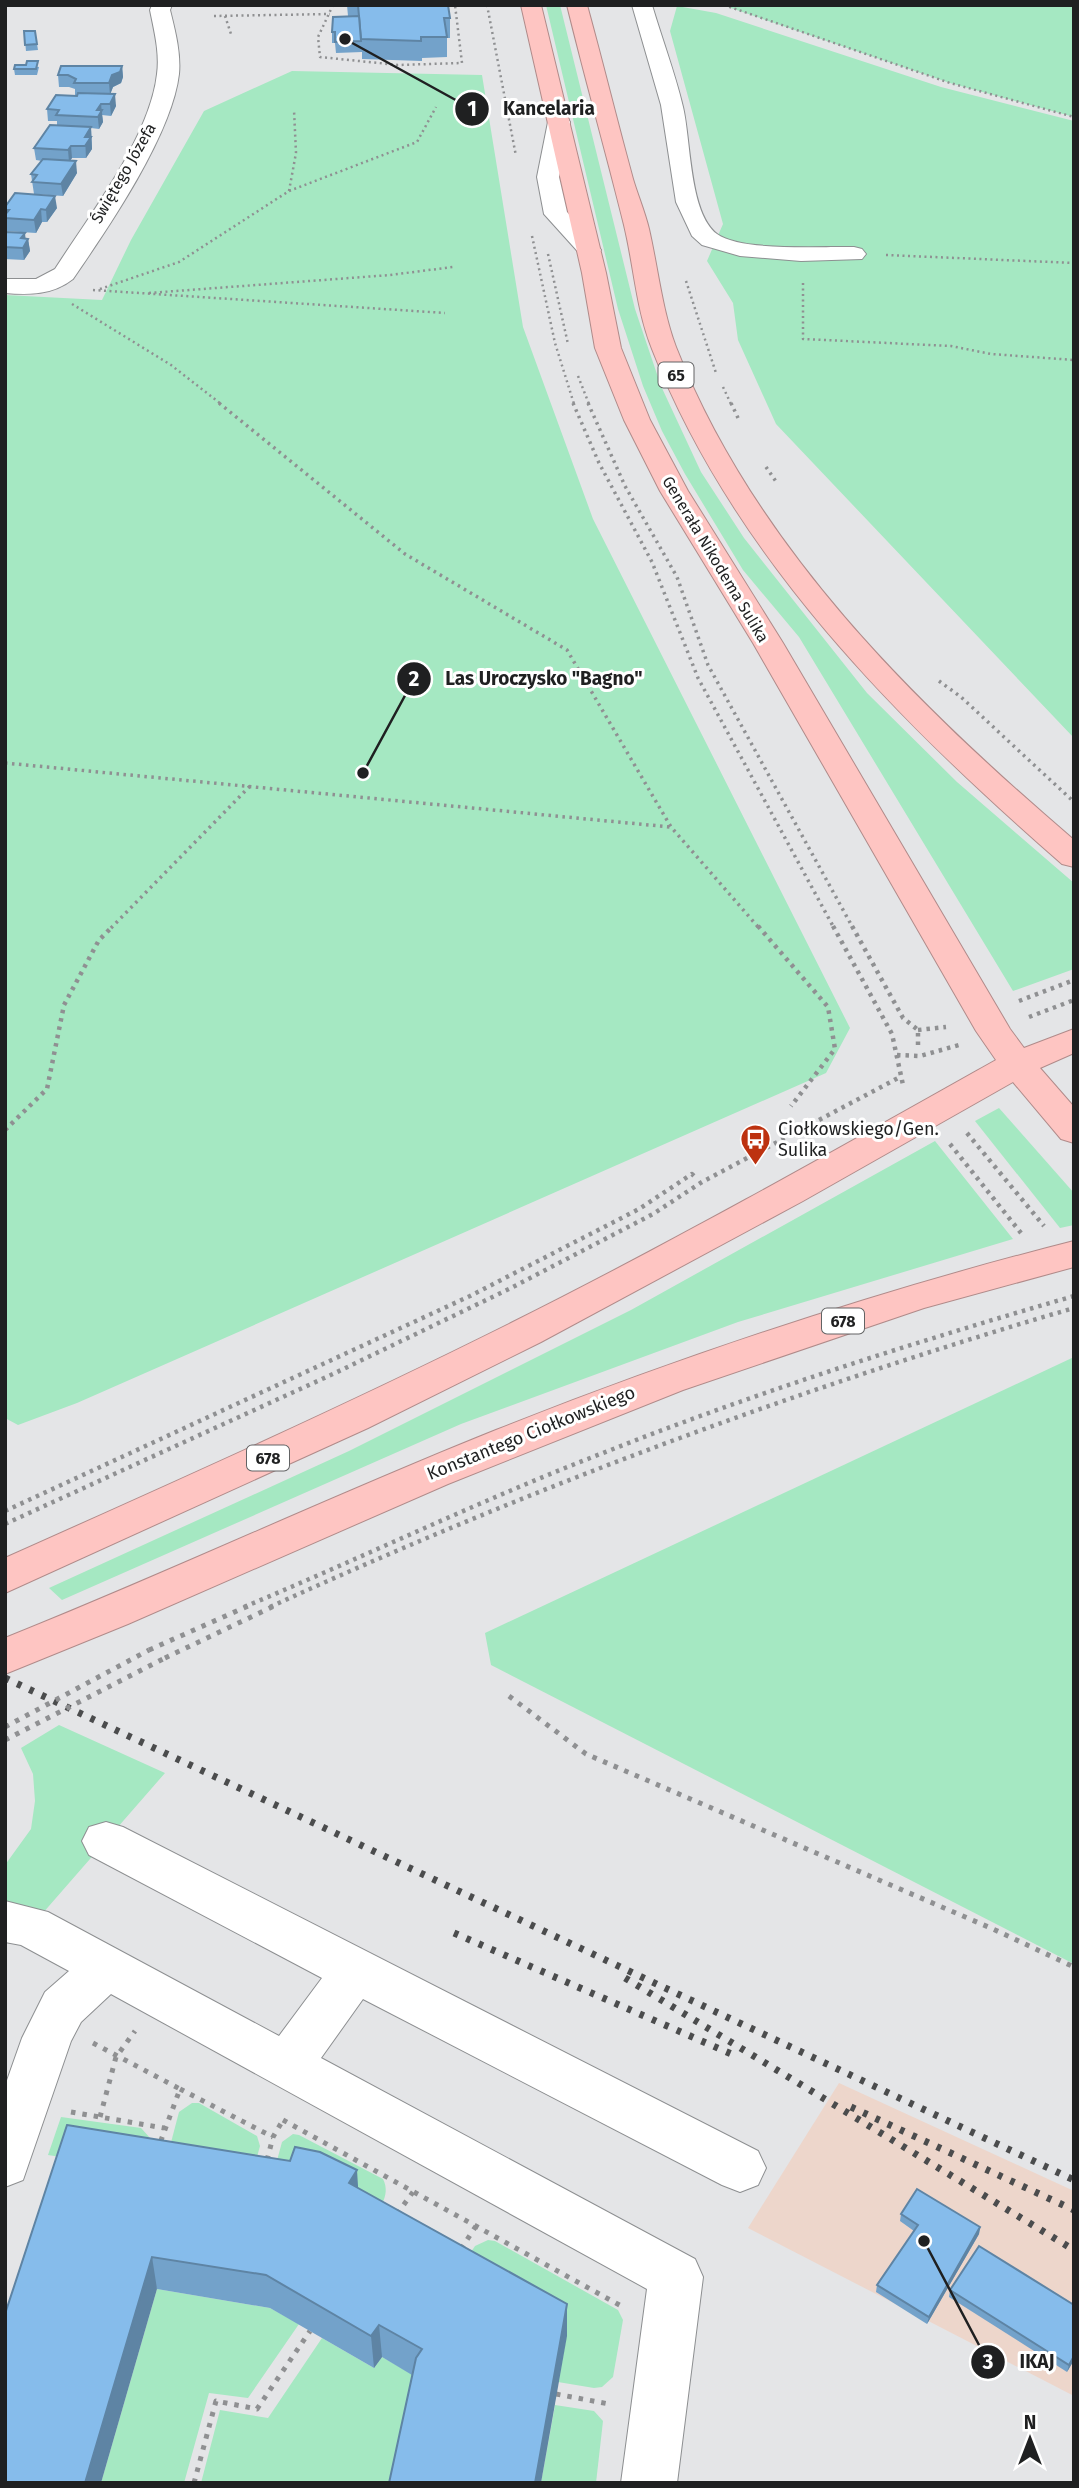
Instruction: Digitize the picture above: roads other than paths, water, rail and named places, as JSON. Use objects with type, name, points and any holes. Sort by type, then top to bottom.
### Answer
[{"type":"highway","name":"Generała Nikodema Sulika","points":[[531,5],[589,250],[608,348],[654,455],[768,643],[994,1031],[1017,1064],[1074,1131]]},
{"type":"highway","name":"65","points":[[577,5],[637,228],[653,309],[664,346],[686,396],[725,469],[768,534],[819,601],[895,689],[981,776],[1074,857]]},
{"type":"highway","name":"678","points":[[5,1577],[353,1418],[527,1332],[790,1192],[1017,1064],[1074,1040]]},
{"type":"highway","name":"Konstantego Ciołkowskiego","points":[[5,1666],[24,1649],[432,1473],[616,1398],[1061,1243]]},
{"type":"street","name":"Świętego Józefa","points":[[5,286],[46,286],[64,274],[148,133],[168,77],[168,51],[160,10],[162,5]]},
{"type":"street","points":[[642,5],[675,117],[679,164],[690,208],[707,238],[720,244],[783,252],[854,254]]},
{"type":"street","points":[[106,1841],[740,2168]]},
{"type":"street","points":[[18,1924],[107,1967],[676,2277],[649,2483]]},
{"type":"street","points":[[5,2163],[47,2038],[64,2007],[107,1967]]},
{"type":"street","points":[[298,2070],[355,1971]]},
{"type":"railway","points":[[5,1678],[1074,2180]]},
{"type":"railway","points":[[454,1933],[736,2056]]},
{"type":"railway","points":[[625,1978],[1074,2250]]},
{"type":"railway","points":[[851,2107],[1074,2210]]},
{"type":"place","name":"Kancelaria","points":[[345,39]]},
{"type":"place","name":"Las Uroczysko \"Bagno\"","points":[[363,773]]},
{"type":"place","name":"Ciołkowskiego/Gen. Sulika","points":[[755,1166]]},
{"type":"place","name":"IKAJ","points":[[924,2241]]}]
